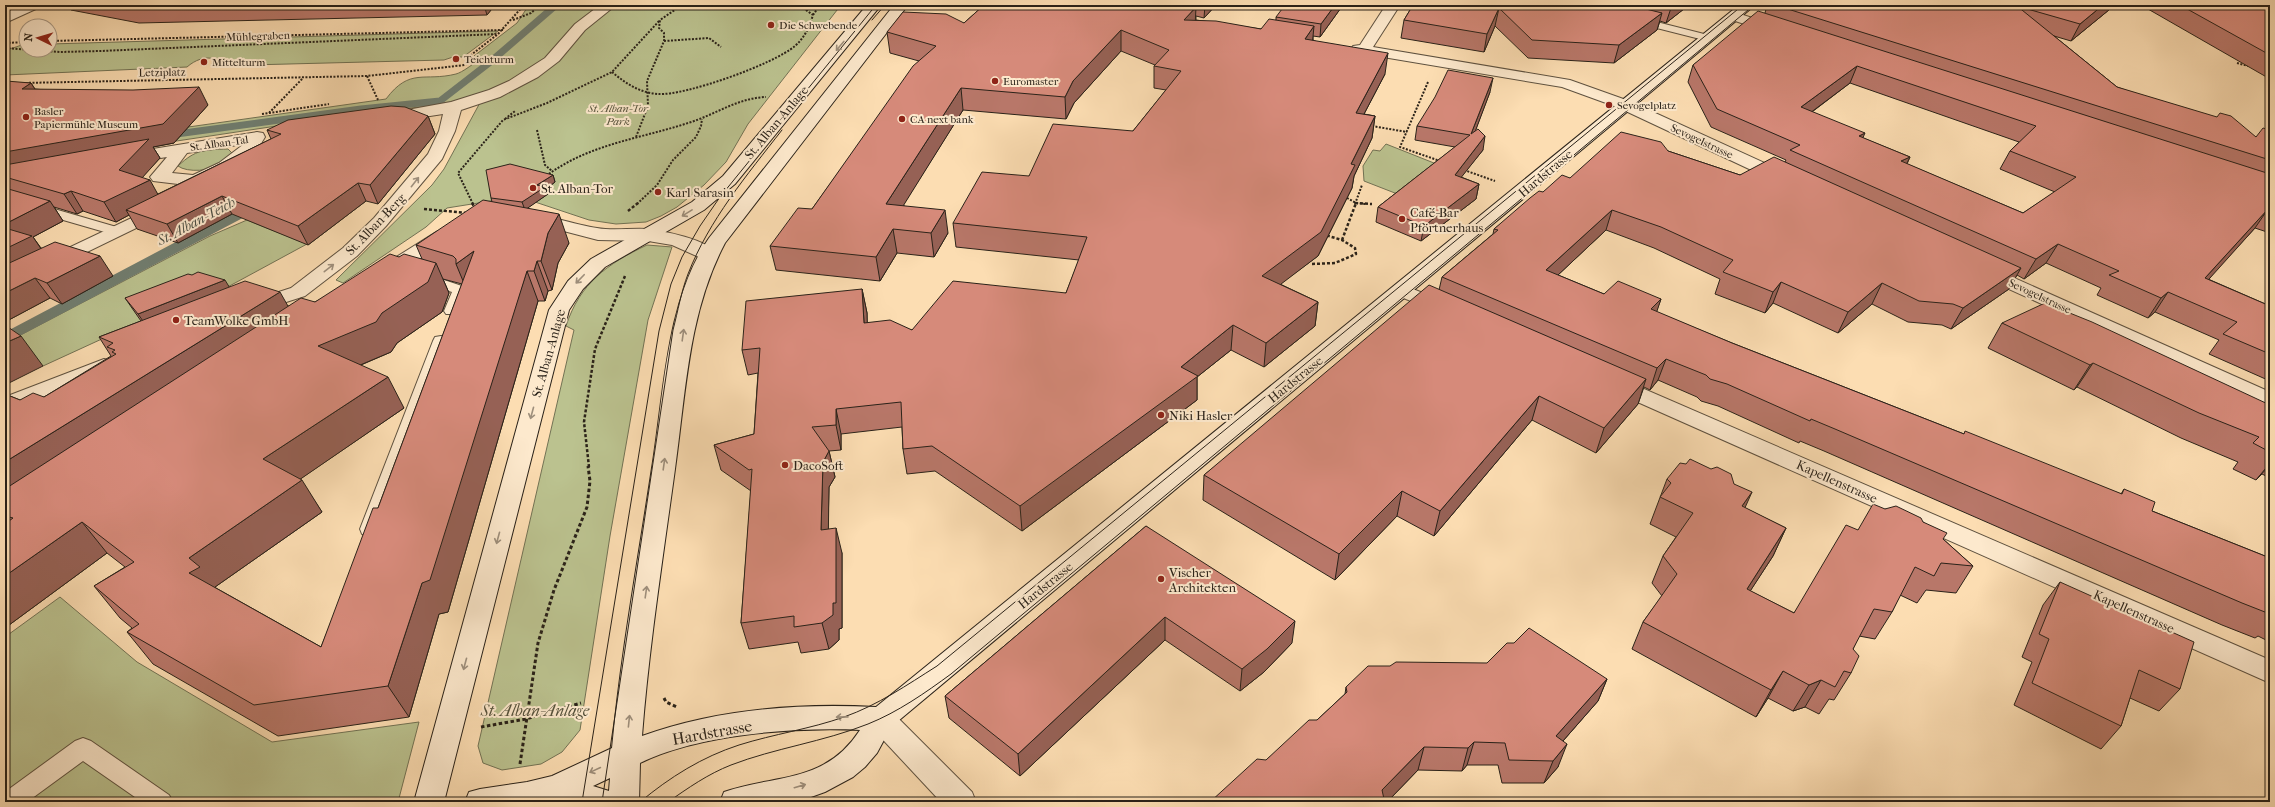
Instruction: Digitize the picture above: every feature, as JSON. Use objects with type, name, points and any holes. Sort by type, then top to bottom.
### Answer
[{"type":"street","points":[[5,19],[33,5]]},
{"type":"street","points":[[372,120],[453,108],[492,94],[536,72],[551,60],[580,27],[609,5]]},
{"type":"street","name":"St. Alban-Anlage","points":[[428,802],[559,310],[575,285],[587,272],[617,252],[698,206],[729,180],[874,5]]},
{"type":"street","name":"St. Alban-Anlage","points":[[624,802],[625,756],[635,671],[685,326],[698,278],[708,254],[901,5]]},
{"type":"street","points":[[1364,50],[1393,5]]},
{"type":"street","points":[[1741,11],[1792,35]]},
{"type":"street","name":"Hardstrasse","points":[[735,802],[812,783],[839,771],[856,757],[870,738],[881,719],[1403,291],[1741,11]]},
{"type":"street","name":"Sevogelstrasse","points":[[1341,46],[1565,83],[1626,105],[1802,187]]},
{"type":"street","name":"St. Alban-Berg","points":[[235,314],[298,292],[350,252],[409,189],[436,155],[453,108]]},
{"type":"street","name":"St. Alban-Tal","points":[[5,286],[115,231],[184,194],[248,151],[263,136],[182,148],[110,161]]},
{"type":"street","name":"St. Alban-Tal","points":[[182,148],[178,155],[159,176],[184,194]]},
{"type":"street","points":[[372,281],[478,214]]},
{"type":"street","points":[[519,214],[598,234],[648,234],[689,244],[708,254]]},
{"type":"street","points":[[598,234],[602,242],[617,252]]},
{"type":"street","name":"Sevogelstrasse","points":[[1968,262],[2270,401]]},
{"type":"street","points":[[1403,291],[1459,315]]},
{"type":"street","points":[[298,292],[317,298]]},
{"type":"street","points":[[5,405],[126,358]]},
{"type":"street","name":"Kapellenstrasse","points":[[1598,376],[2270,672]]},
{"type":"street","name":"Hardstrasse","points":[[480,802],[554,790],[625,756],[661,742],[697,732],[845,716],[881,719]]},
{"type":"street","points":[[881,719],[961,802]]},
{"type":"street","name":"Hardstrasse","points":[[554,790],[602,802]]},
{"type":"lane","points":[[1629,18],[1708,38]]},
{"type":"lane","points":[[21,203],[115,231]]},
{"type":"lane","points":[[364,543],[460,290],[391,269]]},
{"type":"lane","points":[[9,802],[83,748],[161,802]]},
{"type":"path","points":[[501,60],[474,58],[471,55],[503,30],[524,5]]},
{"type":"path","points":[[512,20],[531,13],[540,5]]},
{"type":"path","points":[[478,214],[458,173],[503,120],[547,103],[612,72],[660,20],[682,5]]},
{"type":"path","points":[[799,5],[813,15]]},
{"type":"path","points":[[612,72],[629,86],[646,92],[665,94],[734,76],[767,62],[797,44],[806,34],[813,15],[820,5]]},
{"type":"path","points":[[636,138],[648,106],[646,92],[647,81],[664,41],[664,33],[659,28],[660,20]]},
{"type":"path","points":[[58,41],[503,30]]},
{"type":"path","name":"Mühlegraben","points":[[5,48],[60,52],[100,51],[498,34]]},
{"type":"path","points":[[664,41],[705,37],[714,40],[721,47]]},
{"type":"path","points":[[5,43],[18,42]]},
{"type":"path","name":"Letziplatz","points":[[21,83],[367,76],[465,65],[474,58]]},
{"type":"path","points":[[1437,62],[1400,147],[1444,163]]},
{"type":"path","points":[[2237,63],[2250,66]]},
{"type":"path","points":[[367,76],[375,90],[378,100]]},
{"type":"path","points":[[268,113],[304,78]]},
{"type":"path","points":[[542,179],[552,171],[584,153],[670,130],[702,119],[738,101],[756,96],[768,97]]},
{"type":"path","points":[[598,234],[651,191],[665,174],[673,160],[697,137],[702,126],[702,119]]},
{"type":"path","points":[[1368,126],[1407,132]]},
{"type":"path","points":[[537,130],[545,165],[552,171]]},
{"type":"path","points":[[1459,168],[1523,191]]},
{"type":"path","points":[[1342,240],[1362,185]]},
{"type":"path","points":[[1347,198],[1356,203],[1372,204]]},
{"type":"path","points":[[1312,264],[1319,265],[1344,261],[1356,254],[1355,248],[1342,240],[1321,234]]},
{"type":"path","points":[[520,764],[538,643],[554,590],[586,507],[590,481],[584,422],[595,349],[626,274]]},
{"type":"path","points":[[663,696],[666,702],[680,708]]},
{"type":"path","points":[[447,733],[526,719],[581,702]]},
{"type":"green space","name":"St. Alban-Tor Park","points":[[529,5],[841,5],[748,124],[726,162],[704,185],[677,207],[661,216],[646,222],[616,224],[589,220],[529,200],[497,200],[447,208],[426,227],[343,283],[336,280],[432,185],[444,169],[482,99],[370,112],[130,148],[139,134],[386,99],[395,89],[410,79],[456,74],[478,61],[474,56],[517,23]]},
{"type":"green space","points":[[498,31],[463,57],[453,57],[444,60],[211,66],[215,59],[204,58],[193,62],[187,67],[5,75],[5,49],[18,46],[18,58],[58,58],[58,44]]},
{"type":"green space","points":[[1386,144],[1439,165],[1400,195],[1364,181],[1363,166],[1373,150],[1380,151]]},
{"type":"green space","points":[[228,149],[232,153],[221,164],[212,168],[206,170],[187,170],[178,166],[195,153]]},
{"type":"green space","points":[[247,220],[307,244],[211,296],[141,321],[43,366],[7,342],[210,236]]},
{"type":"green space","name":"St. Alban-Anlage","points":[[647,245],[672,247],[648,320],[610,536],[580,730],[562,752],[541,764],[502,770],[483,763],[478,746],[574,330],[566,326],[579,298],[587,286],[597,276],[619,260]]},
{"type":"green space","points":[[60,597],[137,662],[272,742],[419,722],[398,802],[5,802],[5,637]]},
{"type":"building","points":[[984,5],[1184,5],[1196,7],[1184,20],[1216,21],[1261,29],[1269,19],[1314,26],[1305,39],[1388,53],[1356,113],[1375,116],[1351,164],[1355,165],[1321,232],[1262,276],[1318,302],[1266,343],[1233,325],[1181,367],[1198,376],[1020,506],[932,446],[903,449],[901,402],[836,409],[836,425],[812,427],[829,451],[823,462],[821,530],[836,528],[836,603],[833,603],[833,615],[822,623],[794,627],[794,616],[741,623],[752,469],[749,470],[714,445],[754,434],[760,348],[742,350],[746,301],[862,289],[864,323],[890,320],[912,330],[953,281],[1066,293],[1087,237],[953,223],[982,172],[1029,176],[1053,124],[1133,131],[1181,71],[1154,66],[1169,50],[1121,30],[1073,81],[1065,97],[961,88],[886,204],[945,210],[931,233],[893,229],[876,257],[770,246],[798,208],[812,209],[913,66],[936,46],[887,32],[903,12],[946,14],[964,23]]},
{"type":"building","points":[[1285,5],[1335,5],[1321,24],[1276,17]]},
{"type":"building","points":[[1413,5],[1630,5],[1662,13],[1619,45],[1532,40],[1499,8],[1487,34],[1404,20]]},
{"type":"building","points":[[1775,5],[2103,5],[2080,24],[2017,6],[2117,87],[2217,117],[2220,113],[2231,116],[2256,137],[2263,128],[2270,130],[2270,160]]},
{"type":"building","points":[[2180,5],[2270,5],[2270,55]]},
{"type":"building","points":[[1758,11],[2270,174],[2270,209],[2268,209],[2205,278],[2270,306],[2270,354],[2223,334],[2237,322],[2168,292],[2161,298],[2109,275],[2119,271],[2058,244],[2036,259],[1790,150],[1800,145],[1717,109],[1693,65]],"holes":[[[1857,66],[2036,126],[2010,151],[2076,177],[2023,213],[1901,161],[1910,157],[1859,136],[1865,133],[1801,107]]]},
{"type":"building","points":[[1448,70],[1493,78],[1471,134],[1478,129],[1485,136],[1455,175],[1479,184],[1424,226],[1378,207],[1470,135],[1417,126],[1435,97]]},
{"type":"building","points":[[6,81],[31,83],[22,89],[133,90],[199,87],[163,124],[5,152]]},
{"type":"building","points":[[391,106],[405,107],[428,116],[370,185],[358,183],[298,226],[222,196],[167,224],[126,210],[281,134],[267,130],[288,120]]},
{"type":"building","points":[[1621,132],[1661,142],[1668,151],[1740,175],[1774,157],[2021,268],[1963,308],[1953,304],[1919,301],[1882,283],[1848,312],[1781,282],[1773,292],[1723,272],[1733,260],[1661,227],[1612,210],[1546,270],[1604,294],[1618,281],[1661,299],[1651,309],[1732,343],[1964,434],[1965,431],[2122,494],[2124,489],[2155,502],[2152,511],[2270,558],[2270,614],[1835,429],[1811,419],[1810,421],[1727,384],[1710,379],[1706,375],[1666,359],[1657,368],[1442,277],[1498,230],[1494,229],[1530,198],[1539,191],[1543,192],[1562,175],[1570,178]]},
{"type":"building","points":[[149,139],[119,170],[150,180],[104,202],[71,191],[64,194],[5,177],[5,165]]},
{"type":"building","points":[[510,164],[553,175],[537,185],[545,187],[522,202],[491,198],[486,170]]},
{"type":"building","points":[[5,188],[50,201],[5,224]]},
{"type":"building","points":[[483,200],[559,214],[548,233],[541,261],[537,261],[534,271],[527,271],[430,580],[422,583],[388,686],[254,705],[127,632],[139,624],[94,586],[134,562],[82,522],[5,576],[5,524],[13,518],[5,516],[5,489],[301,298],[315,302],[390,254],[399,257],[404,254],[436,263],[428,282],[382,313],[376,322],[318,346],[388,377],[263,459],[302,480],[189,558],[200,567],[189,573],[321,647],[373,508],[378,508],[474,251],[456,264],[456,259],[453,256],[416,245]]},
{"type":"building","points":[[5,228],[32,236],[5,249]]},
{"type":"building","points":[[55,242],[100,256],[47,283],[35,278],[5,293],[5,265]]},
{"type":"building","points":[[198,272],[225,280],[138,314],[125,298],[188,274],[192,275]]},
{"type":"building","points":[[245,281],[280,292],[5,462],[5,394],[20,400],[33,393],[44,397],[116,354],[112,352],[115,350],[107,347],[113,343],[99,337]]},
{"type":"building","points":[[1429,285],[1646,379],[1604,428],[1539,396],[1440,511],[1402,491],[1339,554],[1204,475]]},
{"type":"building","points":[[2045,303],[2092,322],[2270,405],[2270,452],[2253,443],[2259,437],[2199,413],[2093,363],[2090,365],[2002,323]]},
{"type":"building","points":[[5,325],[21,336],[5,343]]},
{"type":"building","points":[[1690,459],[1711,469],[1717,467],[1731,474],[1734,484],[1752,492],[1742,506],[1786,528],[1747,589],[1794,613],[1846,525],[1858,530],[1873,504],[1885,509],[1896,506],[1921,518],[1923,522],[1947,533],[1943,539],[1973,566],[1941,563],[1934,576],[1915,567],[1892,612],[1874,609],[1853,649],[1859,656],[1851,673],[1844,671],[1835,687],[1821,680],[1809,685],[1783,671],[1771,690],[1643,622],[1677,574],[1663,556],[1693,513],[1660,497],[1671,483],[1667,479],[1680,463],[1686,464]]},
{"type":"building","points":[[1146,526],[1295,621],[1267,649],[1242,669],[1165,617],[1018,754],[945,696]]},
{"type":"building","points":[[2060,582],[2194,642],[2180,689],[2139,670],[2121,726],[2032,683],[2049,639],[2039,634]]},
{"type":"building","points":[[1529,628],[1607,679],[1556,736],[1567,744],[1553,761],[1509,760],[1505,743],[1474,742],[1468,748],[1424,747],[1382,790],[1384,799],[1380,802],[1210,802],[1257,759],[1266,760],[1309,720],[1317,720],[1347,692],[1346,687],[1368,666],[1390,666],[1396,662],[1487,663],[1507,643],[1514,643]]},
{"type":"waterway","name":"St. Alban-Teich","points":[[169,135],[361,109],[440,101],[489,63],[556,5]]},
{"type":"waterway","name":"St. Alban-Teich","points":[[5,338],[247,210]]},
{"type":"tram line","points":[[582,802],[659,331],[671,284],[682,257],[700,226],[720,197],[876,5]]},
{"type":"tram line","points":[[872,20],[885,5]]},
{"type":"tram line","points":[[640,802],[675,776],[712,755],[739,745],[818,725],[857,712],[892,694],[937,666],[1743,5]]},
{"type":"tram line","points":[[668,802],[706,777],[731,765],[765,754],[834,736],[868,724],[911,702],[951,674],[1754,5]]},
{"type":"tram line","points":[[602,802],[673,330],[681,295],[697,254],[718,217],[742,181],[782,130]]},
{"type":"place","name":"Die Schwebende","points":[[771,25]]},
{"type":"place","name":"Teichturm","points":[[456,59]]},
{"type":"place","name":"Mittelturm","points":[[204,62]]},
{"type":"place","name":"Euromaster","points":[[995,81]]},
{"type":"place","name":"Sevogelplatz","points":[[1609,105]]},
{"type":"place","name":"Basler Papiermühle Museum","points":[[26,117]]},
{"type":"place","name":"CA next bank","points":[[902,119]]},
{"type":"place","name":"St. Alban-Tor","points":[[533,188]]},
{"type":"place","name":"Karl Sarasin","points":[[658,192]]},
{"type":"place","name":"Café-Bar Pförtnerhaus","points":[[1402,219]]},
{"type":"place","name":"TeamWolke GmbH","points":[[176,320]]},
{"type":"place","name":"Niki Hasler","points":[[1161,415]]},
{"type":"place","name":"DacoSoft","points":[[785,465]]},
{"type":"place","name":"Vischer Architekten","points":[[1161,579]]}]
